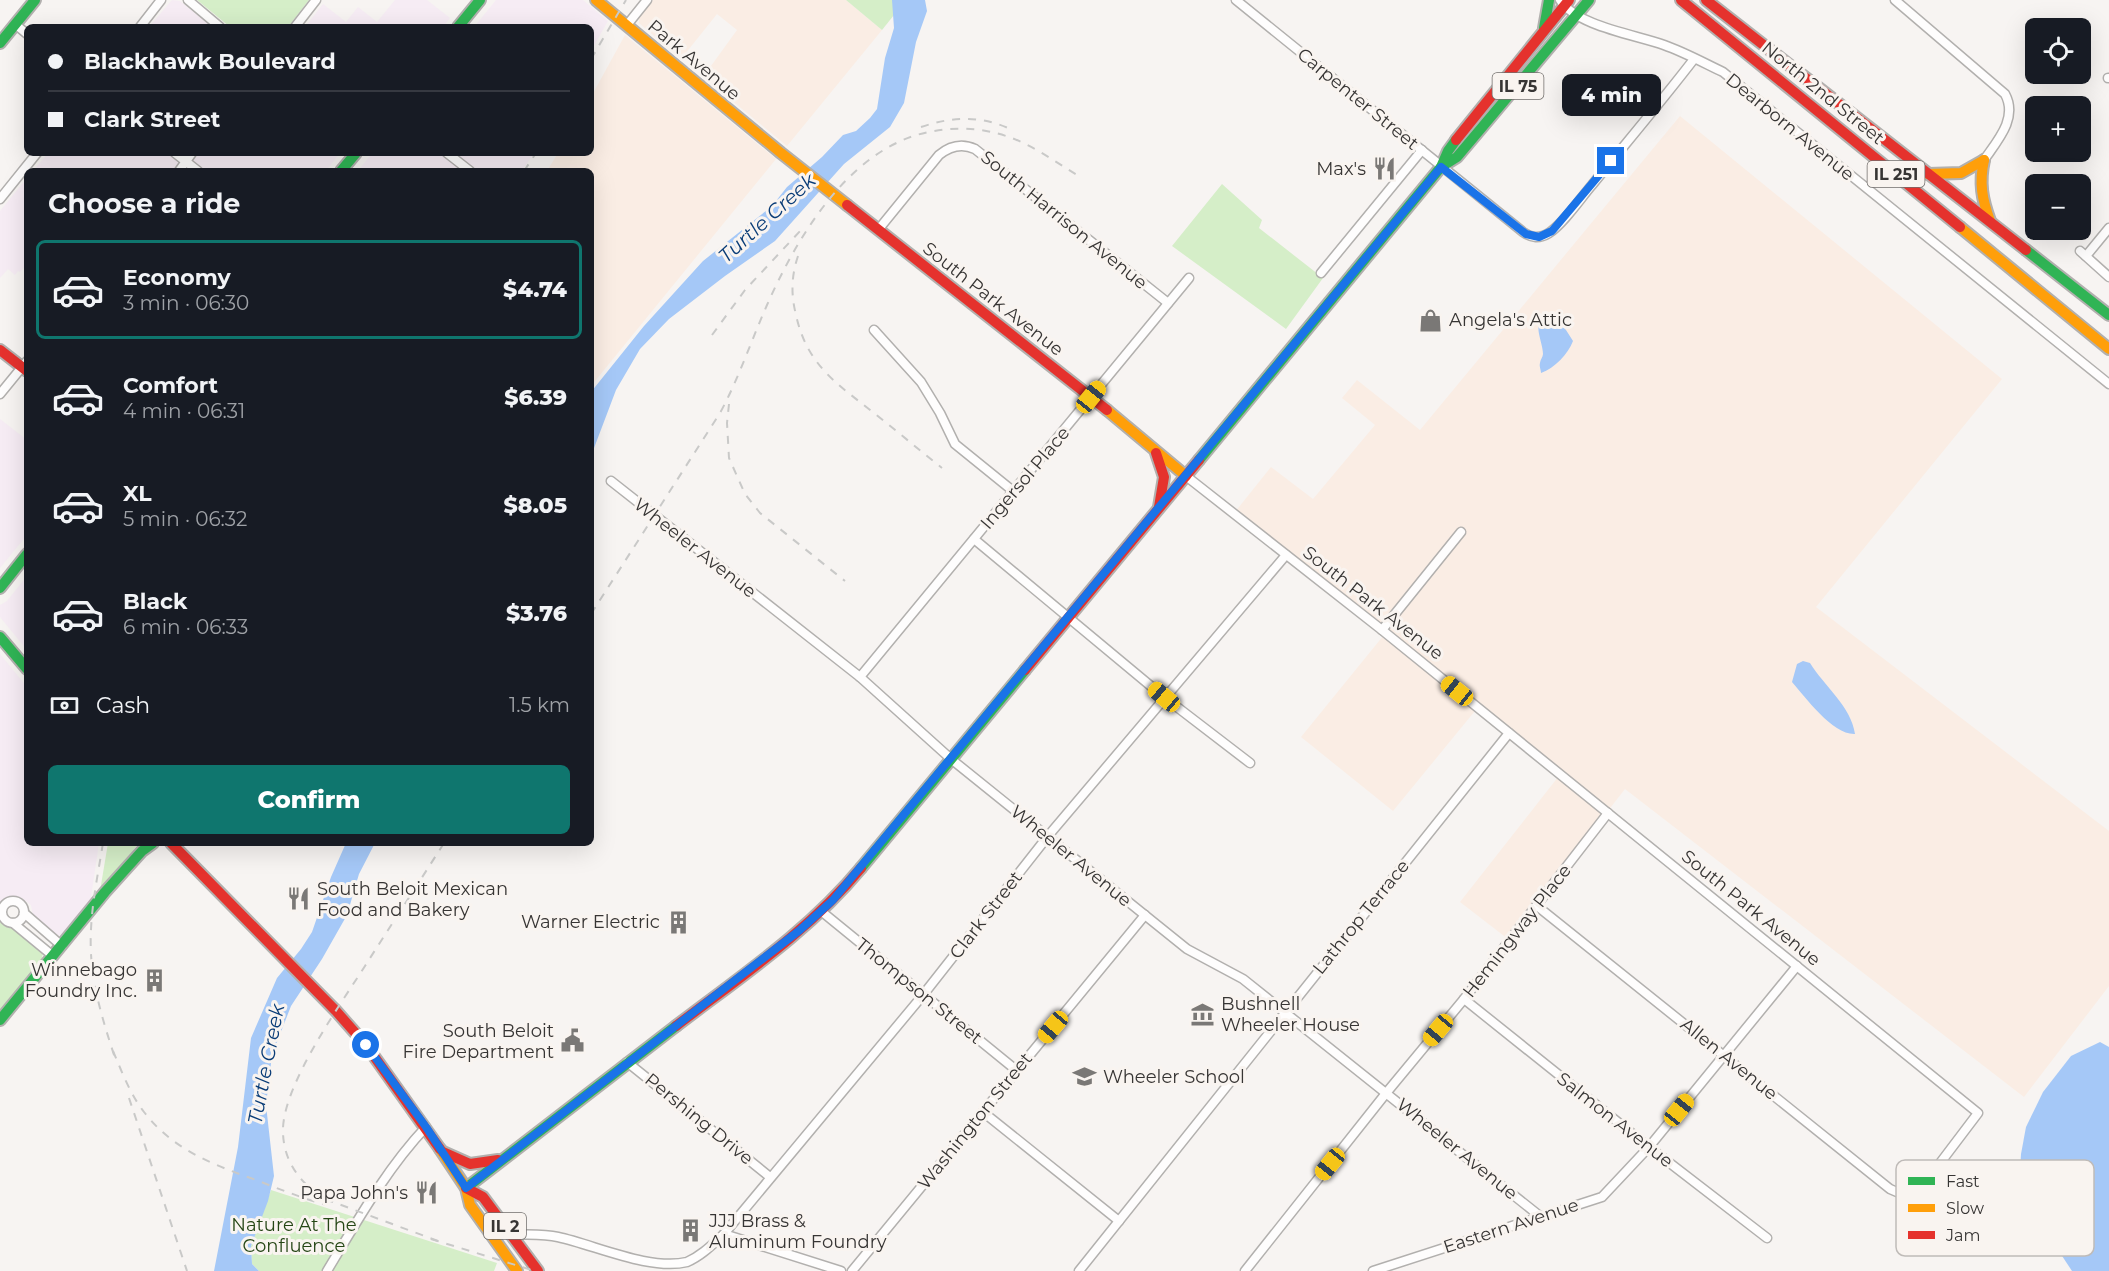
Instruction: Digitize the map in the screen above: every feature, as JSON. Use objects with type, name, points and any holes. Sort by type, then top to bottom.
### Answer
[{"type":"main road","points":[[0,43],[34,0]]},
{"type":"main road","points":[[460,24],[480,0]]},
{"type":"main road","name":"Park Avenue","points":[[596,0],[771,145]]},
{"type":"main road","points":[[1544,31],[1549,0]]},
{"type":"main road","name":"IL 75","points":[[1441,167],[1457,157],[1589,0]]},
{"type":"main road","name":"North 2nd Street","points":[[1681,0],[2109,349]]},
{"type":"main road","name":"North 2nd Street","points":[[1706,0],[2109,315]]},
{"type":"main road","name":"IL 75","points":[[466,1188],[821,911],[846,886],[1441,167],[1454,142],[1544,31],[1564,2]]},
{"type":"main road","name":"South Park Avenue","points":[[771,145],[1091,397],[1186,476]]},
{"type":"main road","points":[[344,168],[354,156]]},
{"type":"main road","points":[[1928,174],[1961,172],[1984,160]]},
{"type":"main road","points":[[1984,160],[1980,176],[1980,192],[1990,222]]},
{"type":"main road","points":[[0,350],[24,365]]},
{"type":"main road","points":[[1154,450],[1164,477],[1158,510]]},
{"type":"main road","points":[[0,588],[24,558]]},
{"type":"main road","points":[[0,637],[24,665]]},
{"type":"main road","points":[[0,1020],[105,892],[149,846]]},
{"type":"main road","name":"IL 2","points":[[174,846],[366,1045],[426,1127],[466,1188],[470,1205],[517,1271]]},
{"type":"main road","points":[[441,1151],[470,1164],[502,1159]]},
{"type":"main road","name":"IL 2","points":[[466,1188],[483,1197],[538,1271]]},
{"type":"street","points":[[142,24],[161,0]]},
{"type":"street","points":[[188,0],[216,24]]},
{"type":"street","points":[[297,24],[316,0]]},
{"type":"street","points":[[627,25],[647,0]]},
{"type":"street","name":"Carpenter Street","points":[[1236,0],[1526,234],[1539,237],[1552,231],[1568,213],[1694,59]]},
{"type":"street","points":[[1895,0],[2005,94],[2011,110],[1995,145],[1984,160]]},
{"type":"street","name":"Dearborn Avenue","points":[[1564,2],[1577,15],[1633,37],[1665,45],[1723,72],[2109,384]]},
{"type":"street","points":[[15,24],[24,32]]},
{"type":"street","name":"South Harrison Avenue","points":[[878,230],[939,155],[956,146],[968,146],[975,149],[1168,303]]},
{"type":"street","points":[[1321,273],[1422,150]]},
{"type":"street","points":[[25,168],[35,156]]},
{"type":"street","points":[[179,156],[194,168]]},
{"type":"street","points":[[181,168],[189,156]]},
{"type":"street","points":[[451,156],[466,168]]},
{"type":"street","points":[[0,199],[24,169]]},
{"type":"street","points":[[2109,228],[2082,253],[2109,277]]},
{"type":"street","name":"Ingersol Place","points":[[860,677],[1189,278]]},
{"type":"street","points":[[874,330],[921,382],[955,444],[1013,491]]},
{"type":"street","points":[[0,394],[24,367]]},
{"type":"street","name":"South Park Avenue","points":[[1186,476],[1382,630],[1978,1113],[1942,1160]]},
{"type":"street","name":"Wheeler Avenue","points":[[611,481],[860,677],[951,759],[1187,949],[1243,979],[1541,1217]]},
{"type":"street","points":[[1382,630],[1461,532]]},
{"type":"street","points":[[974,539],[1164,697],[1250,763]]},
{"type":"street","name":"Clark Street","points":[[512,1234],[558,1237],[651,1265],[678,1265],[700,1255],[724,1234],[923,995],[1048,836],[1286,555]]},
{"type":"street","name":"Lathrop Terrace","points":[[1079,1271],[1509,733]]},
{"type":"street","name":"Hemingway Place","points":[[1245,1271],[1464,999],[1608,813]]},
{"type":"street","points":[[53,956],[14,923],[3,918],[4,905],[10,901],[17,902],[22,906],[24,913],[62,946]]},
{"type":"street","name":"Allen Avenue","points":[[1537,906],[1890,1190],[1896,1192]]},
{"type":"street","name":"Thompson Street","points":[[821,911],[1016,1070]]},
{"type":"street","points":[[14,923],[20,920],[24,913]]},
{"type":"street","name":"Washington Street","points":[[852,1271],[1145,915]]},
{"type":"street","name":"Eastern Avenue","points":[[1373,1271],[1602,1197],[1649,1147],[1797,966]]},
{"type":"street","name":"Salmon Avenue","points":[[1464,999],[1767,1238]]},
{"type":"street","name":"Pershing Drive","points":[[627,1062],[771,1177]]},
{"type":"street","points":[[983,1112],[1119,1221]]},
{"type":"street","points":[[327,1271],[371,1200],[426,1127]]},
{"type":"street","points":[[724,1234],[841,1271]]},
{"type":"shaded area","points":[[172,0],[180,1],[208,24],[152,24]]},
{"type":"shaded area","points":[[395,0],[427,0],[450,18],[445,24],[307,24],[323,4],[346,22],[358,7],[377,22]]},
{"type":"shaded area","points":[[496,0],[583,0],[608,21],[594,46],[594,24],[476,24]]},
{"type":"shaded area","points":[[653,0],[846,0],[882,30],[787,146],[703,77],[737,30],[717,14],[681,59],[639,23],[639,17]]},
{"type":"shaded area","points":[[625,35],[776,159],[594,382],[594,168],[549,168],[556,156],[594,156],[594,92]]},
{"type":"shaded area","points":[[1680,116],[2002,379],[1816,607],[2109,831],[2109,986],[2024,1097],[1625,789],[1508,939],[1460,902],[1562,772],[1479,706],[1393,811],[1301,737],[1388,630],[1235,512],[1271,467],[1313,499],[1375,425],[1342,398],[1357,380],[1420,430]]},
{"type":"shaded area","points":[[46,156],[338,156],[328,168],[36,168]]},
{"type":"shaded area","points":[[370,156],[532,156],[524,168],[360,168]]},
{"type":"shaded area","points":[[24,182],[24,267],[15,275],[8,269],[0,278],[0,211]]},
{"type":"shaded area","points":[[0,419],[24,438],[24,539],[0,568]]},
{"type":"shaded area","points":[[24,580],[24,646],[0,617],[0,605],[7,601]]},
{"type":"shaded area","points":[[0,654],[24,683],[24,846],[99,846],[90,904],[62,936],[54,934],[33,916],[31,905],[22,898],[10,896],[0,903]]},
{"type":"green space","points":[[197,0],[309,0],[290,24],[226,24]]},
{"type":"green space","points":[[846,0],[906,0],[882,30]]},
{"type":"green space","points":[[1222,184],[1262,220],[1259,228],[1323,278],[1286,329],[1172,246]]},
{"type":"green space","points":[[108,846],[137,846],[100,891]]},
{"type":"green space","points":[[0,922],[6,927],[17,930],[43,953],[41,962],[0,1012]]},
{"type":"green space","name":"Nature At The Confluence","points":[[271,1190],[497,1263],[494,1271],[259,1271],[252,1264],[251,1246]]},
{"type":"water","name":"Turtle Creek","points":[[892,0],[925,0],[927,11],[916,42],[904,103],[890,127],[844,164],[775,241],[669,319],[640,349],[616,390],[594,448],[594,388],[644,326],[703,261],[772,206],[787,187],[822,157],[843,135],[856,131],[870,118],[877,109],[885,58],[894,28]]},
{"type":"water","points":[[1550,315],[1566,330],[1573,341],[1560,360],[1541,373],[1540,364],[1543,354],[1539,326],[1540,321]]},
{"type":"water","points":[[1803,661],[1810,663],[1843,705],[1855,734],[1847,733],[1829,722],[1792,682],[1797,664]]},
{"type":"water","name":"Turtle Creek","points":[[345,846],[373,846],[359,874],[347,915],[291,1006],[272,1055],[266,1105],[274,1176],[268,1201],[251,1246],[252,1264],[259,1271],[214,1271],[238,1147],[251,1038],[277,978],[312,932]]},
{"type":"water","points":[[2100,1042],[2109,1047],[2109,1271],[2072,1271],[2062,1256],[2094,1256],[2094,1160],[2021,1160],[2026,1127],[2043,1092],[2071,1056]]},
{"type":"railway","points":[[594,54],[626,0]]},
{"type":"railway","points":[[921,127],[954,119],[975,119],[1008,128]]},
{"type":"railway","points":[[594,609],[720,413],[767,305],[795,250],[831,197],[853,173],[878,154],[905,139],[934,131],[961,129],[988,131],[1015,139],[1077,175]]},
{"type":"railway","points":[[526,168],[534,156]]},
{"type":"railway","points":[[712,335],[745,290],[802,229]]},
{"type":"railway","points":[[798,256],[793,279],[794,308],[807,347],[815,360],[836,382],[942,468]]},
{"type":"railway","points":[[729,404],[727,423],[729,458],[745,494],[760,513],[845,581]]},
{"type":"railway","points":[[102,846],[92,912],[91,954],[97,994],[115,1058]]},
{"type":"railway","points":[[438,1241],[325,1199],[316,1193],[300,1178],[289,1160],[285,1150],[283,1128],[286,1109],[293,1089],[315,1044],[442,846]]},
{"type":"railway","points":[[113,1051],[139,1105],[168,1137],[210,1162],[326,1205]]},
{"type":"railway","points":[[129,1098],[187,1271]]},
{"type":"railway","points":[[431,1239],[535,1271]]},
{"type":"traffic: fast","points":[[0,43],[35,0]]},
{"type":"traffic: fast","points":[[460,24],[480,0]]},
{"type":"traffic: fast","points":[[1544,28],[1549,0]]},
{"type":"traffic: fast","points":[[1441,167],[1457,157],[1589,0]]},
{"type":"traffic: fast","points":[[1199,460],[1441,167],[1456,140]]},
{"type":"traffic: fast","points":[[344,168],[354,156]]},
{"type":"traffic: fast","points":[[2026,250],[2109,315]]},
{"type":"traffic: fast","points":[[0,588],[24,558]]},
{"type":"traffic: fast","points":[[0,637],[24,665]]},
{"type":"traffic: fast","points":[[861,868],[1025,670]]},
{"type":"traffic: fast","points":[[0,1020],[105,892],[149,846]]},
{"type":"traffic: fast","points":[[466,1188],[676,1026]]},
{"type":"traffic: slow","points":[[596,0],[847,205]]},
{"type":"traffic: slow","points":[[1984,160],[1982,191],[1990,221]]},
{"type":"traffic: slow","points":[[1928,174],[1961,173],[1984,160]]},
{"type":"traffic: slow","points":[[1960,227],[2109,349]]},
{"type":"traffic: slow","points":[[1107,410],[1186,476]]},
{"type":"traffic: slow","points":[[440,1149],[466,1188],[470,1205],[517,1271]]},
{"type":"traffic: jam","points":[[1456,140],[1569,0]]},
{"type":"traffic: jam","points":[[1681,0],[1960,227]]},
{"type":"traffic: jam","points":[[1706,0],[2026,250]]},
{"type":"traffic: jam","points":[[847,205],[1107,410]]},
{"type":"traffic: jam","points":[[0,350],[24,369]]},
{"type":"traffic: jam","points":[[1156,453],[1164,477],[1159,507]]},
{"type":"traffic: jam","points":[[1025,670],[1199,460]]},
{"type":"traffic: jam","points":[[174,846],[336,1011],[366,1045],[440,1149]]},
{"type":"traffic: jam","points":[[676,1026],[796,933],[841,891],[861,868]]},
{"type":"traffic: jam","points":[[443,1152],[470,1164],[498,1160]]},
{"type":"traffic: jam","points":[[466,1188],[483,1197],[538,1271]]},
{"type":"place","name":"Max's","points":[[1384,169]]},
{"type":"place","name":"Angela's Attic","points":[[1431,320]]},
{"type":"place","name":"South Beloit Mexican Food and Bakery","points":[[299,899]]},
{"type":"place","name":"Warner Electric","points":[[678,922]]},
{"type":"place","name":"Winnebago Foundry Inc.","points":[[155,980]]},
{"type":"place","name":"Bushnell Wheeler House","points":[[1203,1014]]},
{"type":"place","name":"South Beloit Fire Department","points":[[572,1041]]},
{"type":"place","name":"Wheeler School","points":[[1085,1077]]},
{"type":"place","name":"Papa John's","points":[[426,1193]]},
{"type":"place","name":"JJJ Brass & Aluminum Foundry","points":[[691,1231]]},
{"type":"route","points":[[366,1045],[426,1127],[466,1188],[800,930],[833,900],[1441,167],[1526,234],[1539,237],[1552,231],[1611,161]]}]
